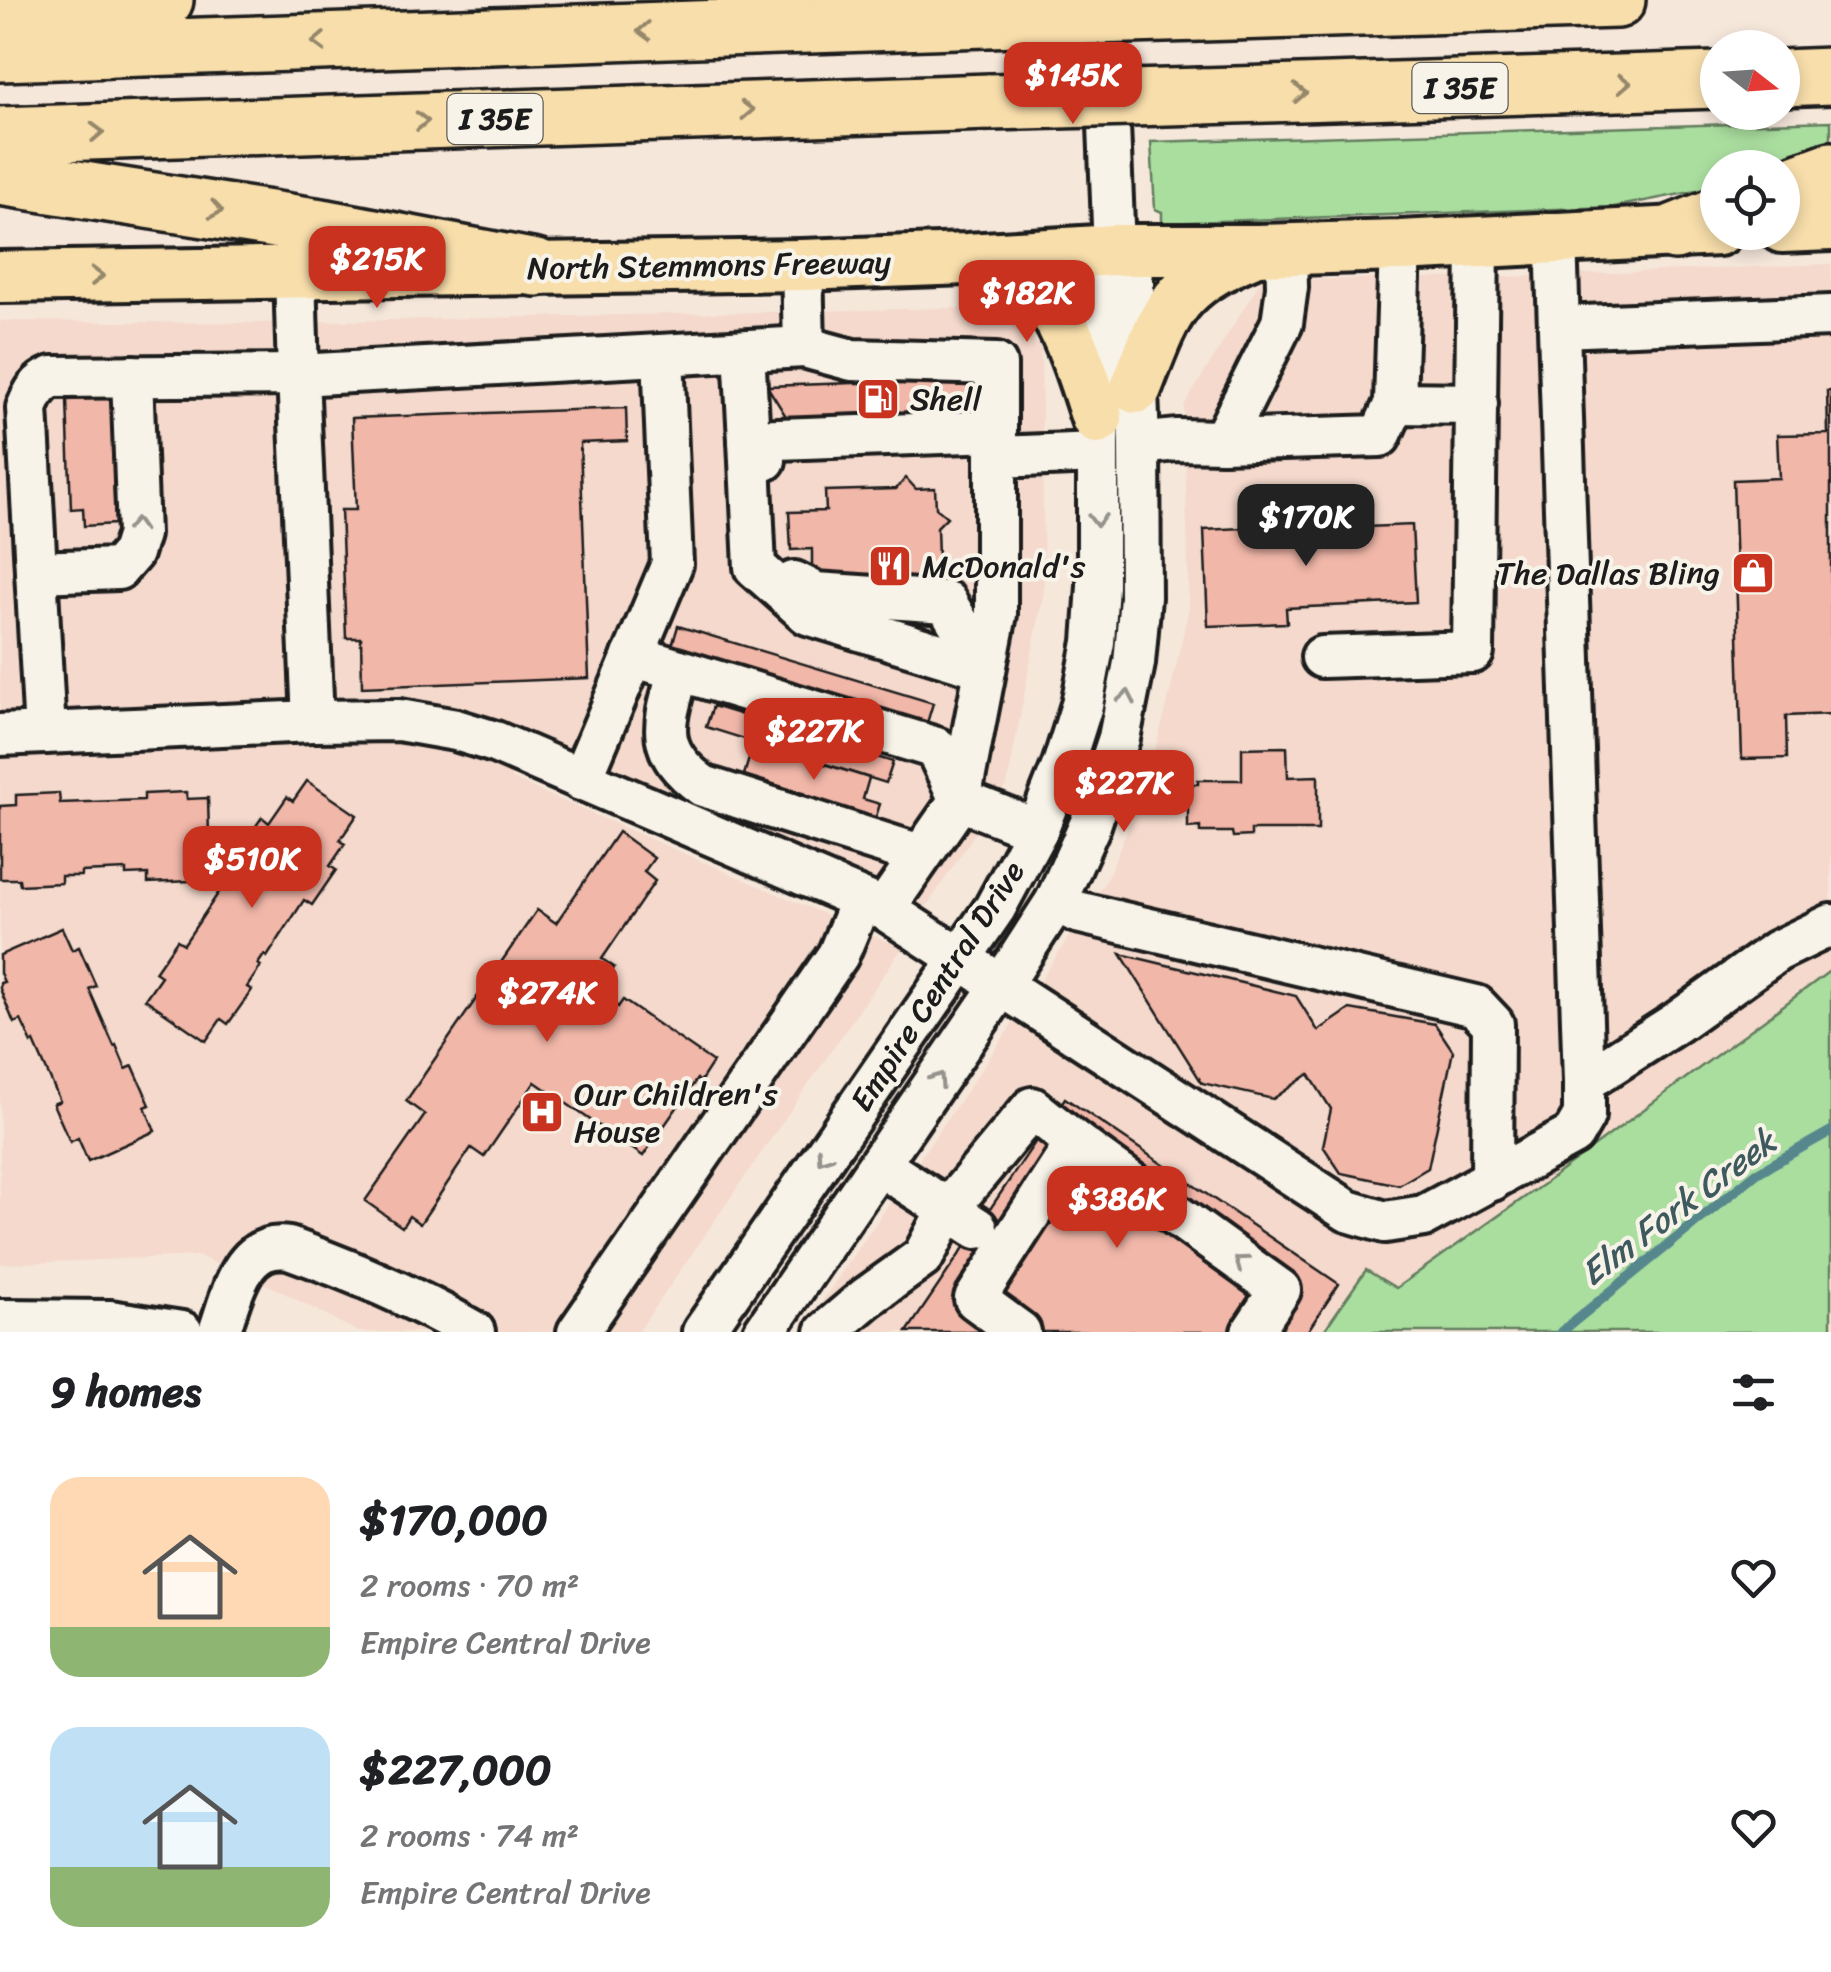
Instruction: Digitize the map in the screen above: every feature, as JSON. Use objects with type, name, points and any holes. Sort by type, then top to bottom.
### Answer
[{"type":"highway","points":[[0,17],[165,0]]},
{"type":"highway","points":[[0,53],[1617,0]]},
{"type":"highway","points":[[1800,77],[1831,76]]},
{"type":"highway","name":"I 35E","points":[[0,135],[1700,81]]},
{"type":"highway","points":[[1800,181],[1831,170]]},
{"type":"highway","points":[[0,177],[327,228],[536,268]]},
{"type":"main road","name":"North Stemmons Freeway","points":[[0,278],[967,260],[1114,250],[1276,262],[1400,265],[1478,242],[1700,225]]},
{"type":"main road","points":[[1800,227],[1831,226]]},
{"type":"main road","points":[[967,260],[1011,276],[1051,304],[1066,334],[1097,435]]},
{"type":"main road","points":[[1136,388],[1163,320],[1180,294],[1221,265],[1276,262]]},
{"type":"street","name":"Empire Central Drive","points":[[703,1332],[995,908],[1037,830],[1082,705],[1094,642],[1098,586],[1098,287],[1114,250],[1104,0]]},
{"type":"street","points":[[0,734],[399,720],[495,742],[873,905],[1348,1211],[1385,1222],[1424,1216],[1573,1135],[1584,1116],[1556,238]]},
{"type":"street","points":[[1322,657],[1474,652],[1478,242]]},
{"type":"street","name":"Empire Central Drive","points":[[764,1332],[1001,986],[1056,900],[1090,825],[1118,738],[1134,663],[1140,597],[1132,283],[1114,250]]},
{"type":"street","points":[[1223,442],[1282,323],[1276,262]]},
{"type":"street","points":[[802,264],[804,347]]},
{"type":"street","points":[[1139,444],[1380,436],[1395,404],[1400,265]]},
{"type":"street","points":[[295,273],[313,721]]},
{"type":"street","points":[[1560,327],[1831,316]]},
{"type":"street","points":[[45,732],[27,408],[44,380],[298,374],[804,347],[852,360],[996,364],[996,614],[960,800],[920,854],[873,905],[578,1332]]},
{"type":"street","points":[[744,350],[755,567],[808,614],[985,668]]},
{"type":"street","points":[[580,780],[672,564],[663,355]]},
{"type":"street","points":[[36,572],[118,570],[132,552],[138,534],[132,376]]},
{"type":"street","points":[[1395,404],[1477,404]]},
{"type":"street","points":[[749,440],[996,443],[1097,435]]},
{"type":"street","points":[[633,656],[936,748],[960,800],[1037,830]]},
{"type":"street","points":[[678,670],[666,717],[668,745],[673,760],[686,774],[703,786],[920,854]]},
{"type":"street","points":[[1056,900],[1076,912],[1476,1006],[1493,1024],[1492,1180]]},
{"type":"street","points":[[1584,1082],[1778,952],[1831,925]]},
{"type":"street","points":[[826,1332],[923,1257],[963,1218],[1032,1108],[1280,1290],[1252,1332]]},
{"type":"street","points":[[1020,1332],[975,1298],[1076,1143]]},
{"type":"street","points":[[879,1164],[963,1218]]},
{"type":"street","points":[[219,1332],[243,1268],[252,1257],[277,1246],[360,1274],[474,1332]]},
{"type":"street","points":[[0,1320],[110,1322],[182,1332]]},
{"type":"shaded area","points":[[1831,264],[1831,970],[1545,1183],[1395,1288],[1366,1270],[1323,1332],[801,1332],[1107,879],[1145,786],[1189,608],[1184,406],[1261,280],[1511,277]]},
{"type":"shaded area","points":[[1002,307],[1041,349],[1044,590],[1007,785],[925,909],[537,740],[510,778],[902,948],[638,1332],[358,1332],[275,1288],[198,1256],[0,1264],[0,321],[248,323]]},
{"type":"green space","points":[[1831,121],[1831,155],[1800,163],[1800,150],[1700,150],[1700,190],[1614,207],[1162,223],[1162,212],[1155,209],[1151,142],[1700,125],[1700,130],[1800,130],[1800,122]]},
{"type":"green space","points":[[1831,970],[1831,1332],[1323,1332],[1366,1270],[1396,1288],[1545,1183]]},
{"type":"building","name":"Shell","points":[[969,379],[988,412],[787,418],[767,386]]},
{"type":"building","points":[[1827,391],[1831,391],[1831,714],[1786,716],[1787,758],[1742,759],[1733,480],[1779,478],[1777,435],[1828,434]]},
{"type":"building","points":[[111,398],[115,524],[84,526],[83,508],[71,509],[67,400]]},
{"type":"building","points":[[626,408],[627,441],[580,443],[589,678],[362,687],[361,638],[346,638],[341,510],[356,510],[352,418]]},
{"type":"building","points":[[906,478],[916,489],[935,488],[936,508],[947,517],[937,527],[939,587],[812,583],[812,549],[791,550],[789,512],[826,511],[825,491],[896,489]]},
{"type":"building","points":[[1365,508],[1366,527],[1412,525],[1416,602],[1286,608],[1287,623],[1208,626],[1204,530],[1282,526],[1283,537],[1322,535],[1321,510]]},
{"type":"building","points":[[678,626],[933,703],[927,723],[672,646]]},
{"type":"building","points":[[713,706],[893,762],[886,783],[706,727]]},
{"type":"building","points":[[754,742],[869,778],[863,799],[880,804],[873,826],[803,804],[806,794],[744,775]]},
{"type":"building","points":[[1287,747],[1288,777],[1318,776],[1318,830],[1251,830],[1251,836],[1233,837],[1232,832],[1188,828],[1188,784],[1198,784],[1198,780],[1242,780],[1242,748]]},
{"type":"building","points":[[307,781],[357,815],[340,840],[345,844],[330,866],[336,870],[312,905],[304,900],[267,957],[264,955],[258,964],[261,966],[247,987],[252,990],[228,1024],[221,1019],[206,1041],[145,999],[161,976],[155,972],[177,940],[184,944],[244,855],[239,851],[262,817],[269,823],[287,797],[293,801]]},
{"type":"building","points":[[186,792],[187,799],[208,798],[210,873],[190,873],[190,881],[148,883],[148,874],[126,875],[126,870],[61,876],[61,883],[20,885],[19,879],[0,879],[0,806],[16,805],[16,795],[59,793],[60,803],[144,800],[144,794]]},
{"type":"building","points":[[618,832],[654,858],[644,872],[655,881],[602,959],[614,967],[597,992],[618,1007],[623,1000],[713,1062],[643,1156],[535,1082],[484,1157],[471,1148],[420,1224],[409,1216],[402,1227],[365,1201],[425,1115],[406,1101],[537,910],[556,923]]},
{"type":"building","points":[[62,928],[72,950],[79,947],[96,986],[89,989],[126,1069],[133,1066],[150,1105],[145,1107],[155,1131],[88,1161],[78,1138],[70,1142],[53,1104],[60,1101],[34,1042],[21,1020],[14,1023],[0,989],[4,982],[0,955]]},
{"type":"building","points":[[1121,954],[1296,996],[1318,1031],[1350,1009],[1435,1024],[1453,1051],[1428,1168],[1399,1185],[1341,1173],[1323,1146],[1331,1109],[1309,1074],[1273,1099],[1202,1083]]},
{"type":"building","points":[[1065,1098],[1339,1284],[1307,1332],[907,1332]]},
{"type":"waterway","name":"Elm Fork Creek","points":[[1561,1332],[1757,1173],[1831,1131]]},
{"type":"place","name":"Shell","points":[[878,399]]},
{"type":"place","name":"McDonald's","points":[[890,566]]},
{"type":"place","name":"The Dallas Bling","points":[[1753,573]]},
{"type":"place","name":"Our Children's House","points":[[542,1112]]}]
